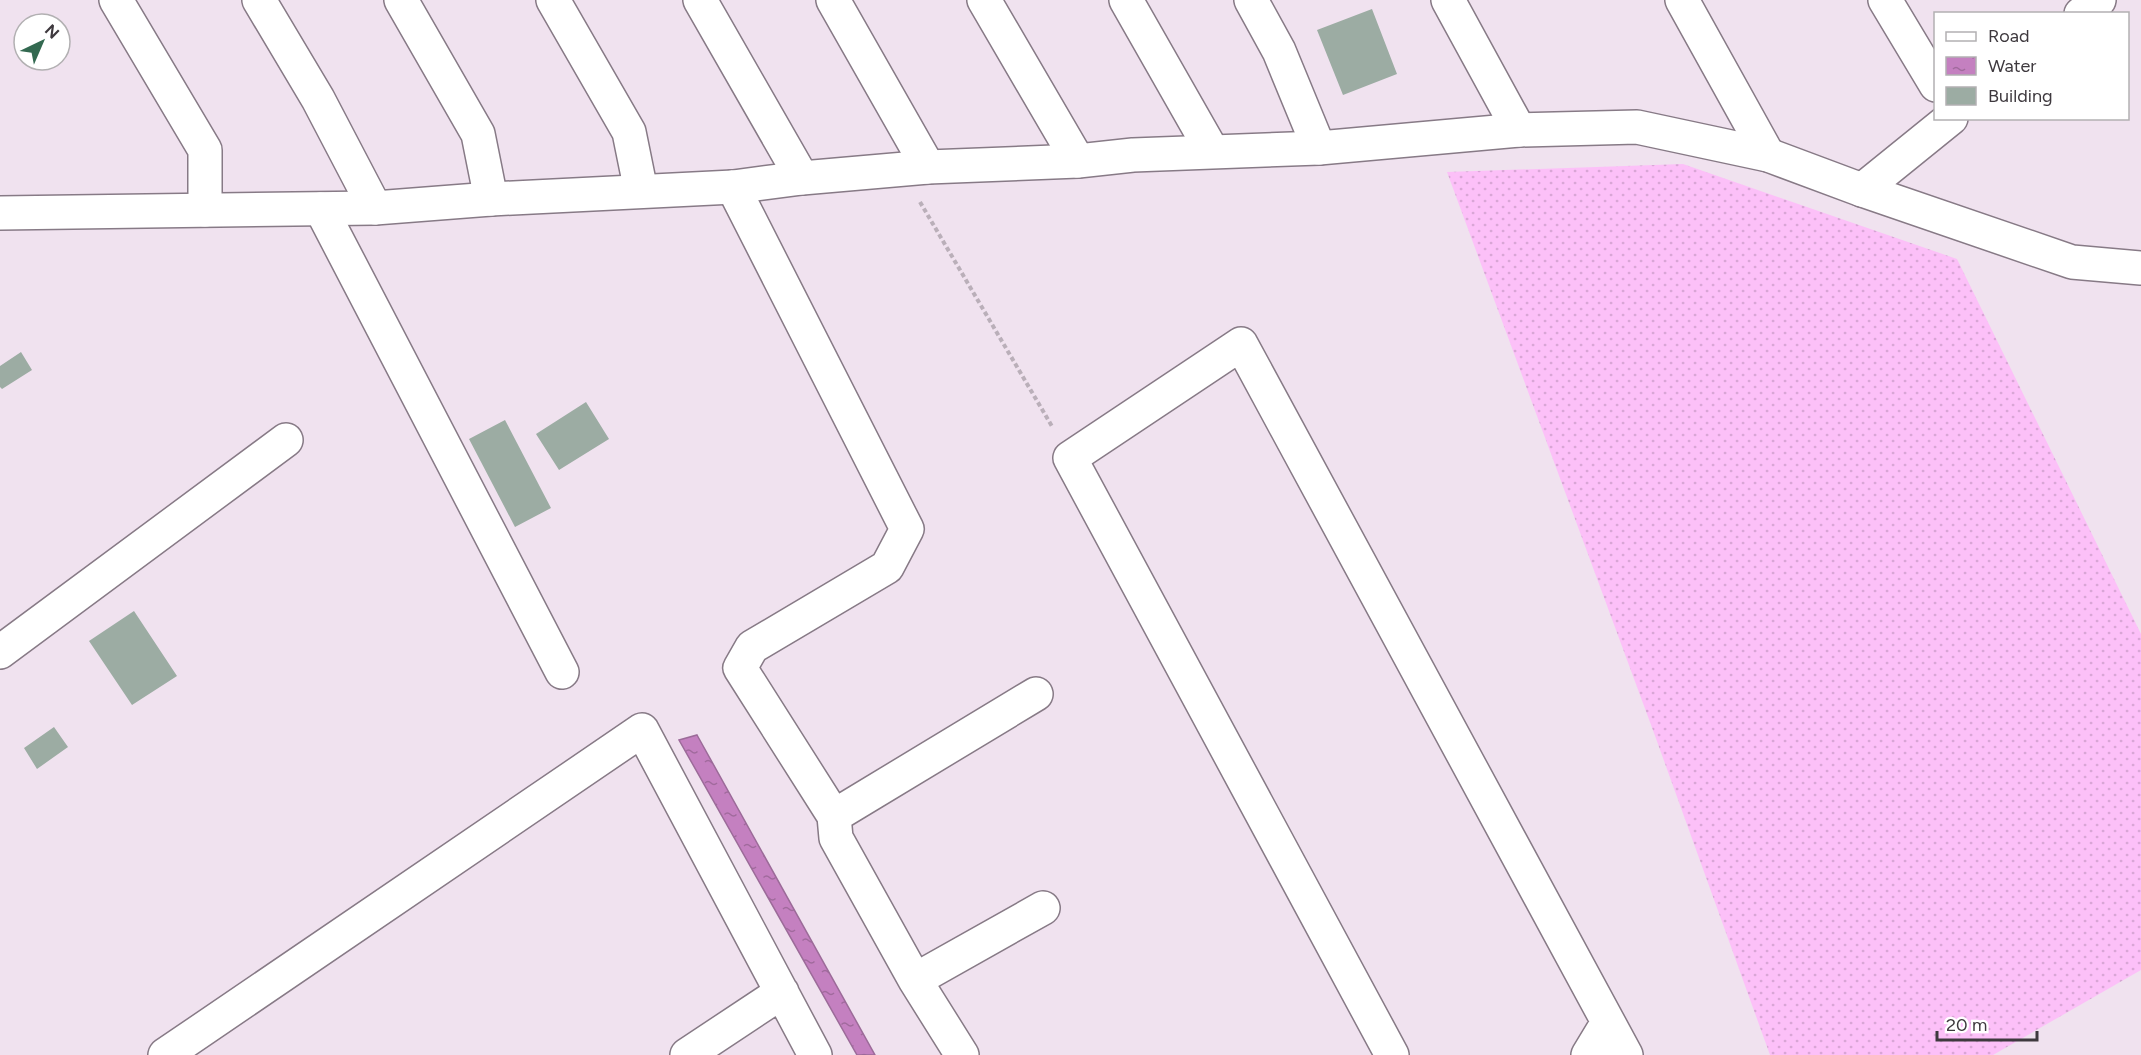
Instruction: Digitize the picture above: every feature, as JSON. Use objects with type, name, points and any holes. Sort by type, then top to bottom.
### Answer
[{"type":"street","points":[[116,0],[205,150],[206,210]]},
{"type":"street","points":[[259,0],[318,99],[375,208]]},
{"type":"street","points":[[401,0],[478,134],[491,199]]},
{"type":"street","points":[[553,0],[629,132],[641,191]]},
{"type":"street","points":[[700,0],[802,178]]},
{"type":"street","points":[[833,0],[915,168]]},
{"type":"street","points":[[984,0],[1078,161]]},
{"type":"street","points":[[1126,0],[1212,151]]},
{"type":"street","points":[[1251,0],[1279,51],[1319,148]]},
{"type":"street","points":[[1448,0],[1519,129]]},
{"type":"street","points":[[1682,0],[1768,155]]},
{"type":"street","points":[[1885,0],[1934,83]]},
{"type":"street","points":[[2084,12],[2100,0]]},
{"type":"street","points":[[1862,190],[1949,120]]},
{"type":"street","points":[[0,213],[375,208],[491,199],[733,188],[802,178],[915,168],[1078,161],[1133,155],[1212,151],[1319,148],[1519,129],[1638,128],[1768,155],[1862,190],[2072,262],[2141,268]]},
{"type":"street","points":[[733,188],[907,529],[886,567],[752,647],[740,668],[834,816],[836,838],[915,980],[962,1055]]},
{"type":"street","points":[[321,209],[562,672]]},
{"type":"street","points":[[1392,1055],[1070,458],[1242,344],[1626,1055]]},
{"type":"street","points":[[0,652],[286,440]]},
{"type":"street","points":[[834,816],[1036,694]]},
{"type":"street","points":[[165,1055],[642,730],[815,1055]]},
{"type":"street","points":[[915,980],[1043,908]]},
{"type":"street","points":[[687,1055],[782,992]]},
{"type":"street","points":[[1588,1055],[1608,1022]]},
{"type":"path","points":[[915,168],[1070,458]]},
{"type":"shaded area","points":[[1683,164],[1957,259],[2141,634],[2141,970],[1993,1055],[1770,1055],[1447,172]]},
{"type":"water","points":[[697,735],[875,1055],[857,1055],[679,740]]},
{"type":"building","points":[[1372,9],[1397,74],[1343,95],[1317,30]]},
{"type":"building","points":[[21,352],[32,370],[2,389],[0,387],[0,366]]},
{"type":"building","points":[[586,402],[609,439],[559,470],[536,434]]},
{"type":"building","points":[[505,420],[551,508],[515,527],[469,439]]},
{"type":"building","points":[[134,611],[177,676],[132,705],[89,641]]},
{"type":"building","points":[[54,727],[68,747],[37,769],[24,748]]}]
